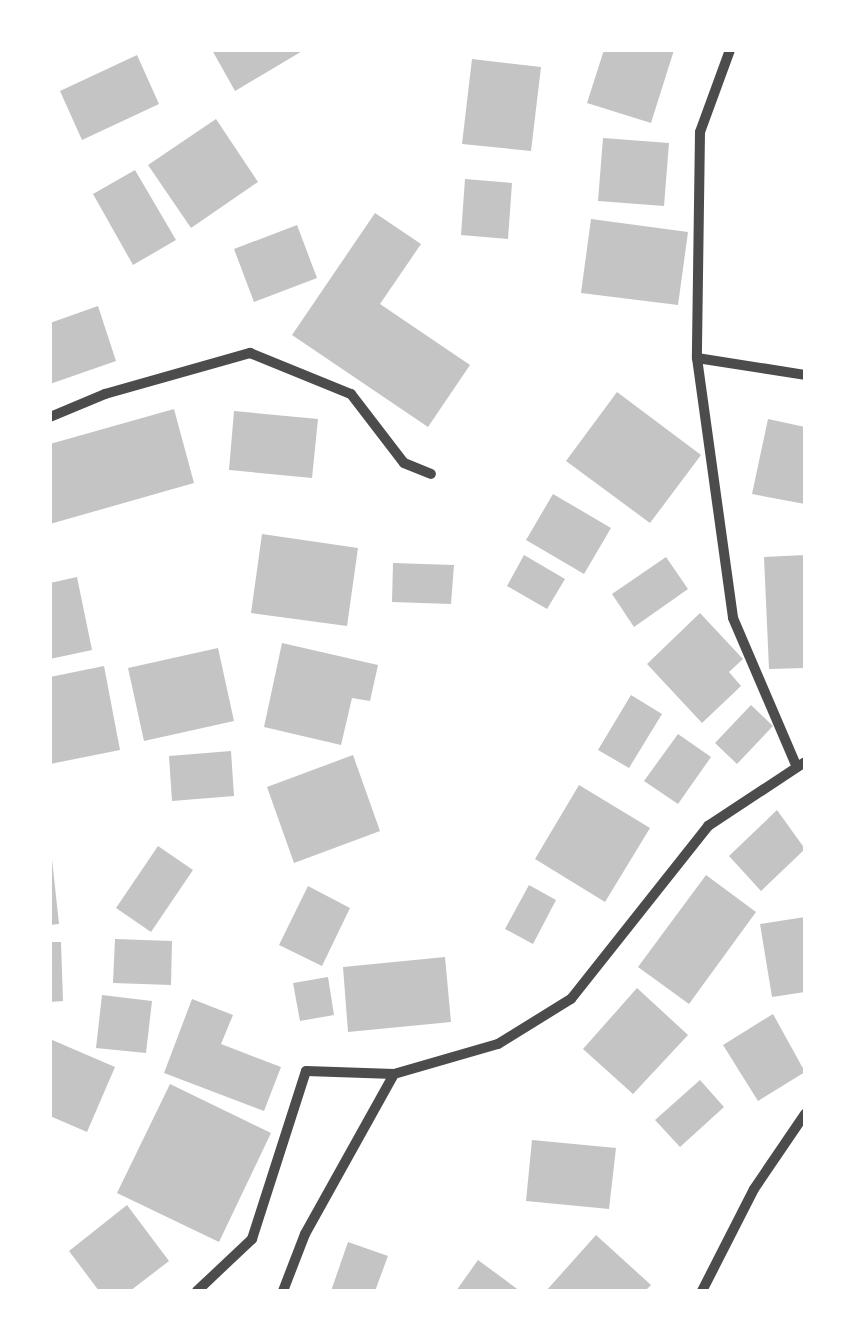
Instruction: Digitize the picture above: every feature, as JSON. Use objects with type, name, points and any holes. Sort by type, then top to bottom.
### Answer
[{"type":"street","points":[[197,1291],[252,1239],[306,1071],[394,1074],[498,1044],[571,999],[708,826],[801,764],[732,618],[697,358],[700,132],[730,50]]},
{"type":"street","points":[[50,416],[250,353],[351,394],[404,463],[431,474]]},
{"type":"street","points":[[697,358],[805,376]]},
{"type":"street","points":[[283,1291],[304,1234],[394,1074]]},
{"type":"street","points":[[702,1291],[754,1190],[805,1114]]},
{"type":"building","points":[[212,50],[304,50],[235,91]]},
{"type":"building","points":[[604,50],[674,50],[651,123],[587,103]]},
{"type":"building","points":[[137,55],[159,104],[82,140],[60,91]]},
{"type":"building","points":[[472,59],[541,67],[531,151],[462,144]]},
{"type":"building","points":[[216,119],[258,182],[191,228],[148,165]]},
{"type":"building","points":[[603,138],[669,143],[664,206],[598,201]]},
{"type":"building","points":[[135,170],[176,240],[133,265],[93,194]]},
{"type":"building","points":[[465,179],[512,183],[508,239],[461,235]]},
{"type":"building","points":[[375,213],[421,244],[380,304],[470,365],[428,427],[292,335]]},
{"type":"building","points":[[591,219],[688,232],[678,305],[581,293]]},
{"type":"building","points":[[297,225],[317,278],[254,302],[234,249]]},
{"type":"building","points":[[98,306],[116,361],[50,384],[50,323]]},
{"type":"building","points":[[617,392],[701,455],[650,523],[566,461]]},
{"type":"building","points":[[174,409],[194,483],[50,524],[50,444]]},
{"type":"building","points":[[234,411],[318,419],[312,478],[229,470]]},
{"type":"building","points":[[768,419],[805,427],[805,504],[752,494]]},
{"type":"building","points":[[553,494],[611,528],[584,574],[526,540]]},
{"type":"building","points":[[262,534],[358,548],[347,626],[251,613]]},
{"type":"building","points":[[524,555],[565,579],[547,609],[507,586]]},
{"type":"building","points":[[805,555],[805,668],[769,669],[764,557]]},
{"type":"building","points":[[666,557],[688,589],[634,627],[612,594]]},
{"type":"building","points":[[393,563],[454,565],[451,604],[392,602]]},
{"type":"building","points":[[77,577],[92,650],[50,659],[50,583]]},
{"type":"building","points":[[700,613],[743,659],[729,672],[741,686],[702,723],[647,664]]},
{"type":"building","points":[[282,643],[378,665],[370,701],[352,698],[341,745],[264,727]]},
{"type":"building","points":[[218,648],[234,721],[144,741],[128,668]]},
{"type":"building","points":[[104,666],[120,750],[50,764],[50,677]]},
{"type":"building","points":[[631,695],[662,714],[629,768],[598,750]]},
{"type":"building","points":[[751,705],[773,726],[737,764],[715,743]]},
{"type":"building","points":[[678,734],[711,757],[678,804],[644,781]]},
{"type":"building","points":[[231,751],[234,796],[172,801],[169,756]]},
{"type":"building","points":[[353,755],[380,831],[294,863],[267,787]]},
{"type":"building","points":[[579,785],[650,828],[605,902],[535,859]]},
{"type":"building","points":[[777,810],[805,849],[761,891],[729,856]]},
{"type":"building","points":[[50,841],[59,924],[50,925]]},
{"type":"building","points":[[158,846],[193,870],[151,932],[116,908]]},
{"type":"building","points":[[706,875],[756,912],[689,1004],[638,967]]},
{"type":"building","points":[[529,885],[556,900],[533,944],[505,929]]},
{"type":"building","points":[[308,886],[350,908],[322,966],[279,945]]},
{"type":"building","points":[[805,917],[805,992],[772,997],[760,924]]},
{"type":"building","points":[[115,939],[172,941],[171,985],[113,983]]},
{"type":"building","points":[[50,942],[61,942],[63,1001],[50,1002]]},
{"type":"building","points":[[445,957],[451,1022],[348,1032],[343,967]]},
{"type":"building","points":[[328,977],[334,1015],[300,1021],[293,983]]},
{"type":"building","points":[[637,988],[688,1035],[633,1094],[583,1049]]},
{"type":"building","points":[[102,995],[152,1001],[146,1053],[96,1048]]},
{"type":"building","points":[[192,999],[233,1015],[221,1044],[281,1067],[264,1111],[164,1073]]},
{"type":"building","points":[[773,1014],[805,1072],[758,1101],[723,1045]]},
{"type":"building","points":[[50,1039],[115,1067],[87,1132],[50,1116]]},
{"type":"building","points":[[700,1080],[724,1107],[680,1147],[655,1120]]},
{"type":"building","points":[[170,1084],[271,1133],[219,1242],[117,1193]]},
{"type":"building","points":[[532,1140],[616,1148],[609,1209],[526,1201]]},
{"type":"building","points":[[127,1205],[169,1261],[130,1291],[99,1291],[69,1251]]},
{"type":"building","points":[[596,1235],[651,1285],[645,1291],[546,1291]]},
{"type":"building","points":[[348,1242],[388,1256],[375,1291],[331,1291]]},
{"type":"building","points":[[478,1260],[520,1291],[456,1291]]}]
